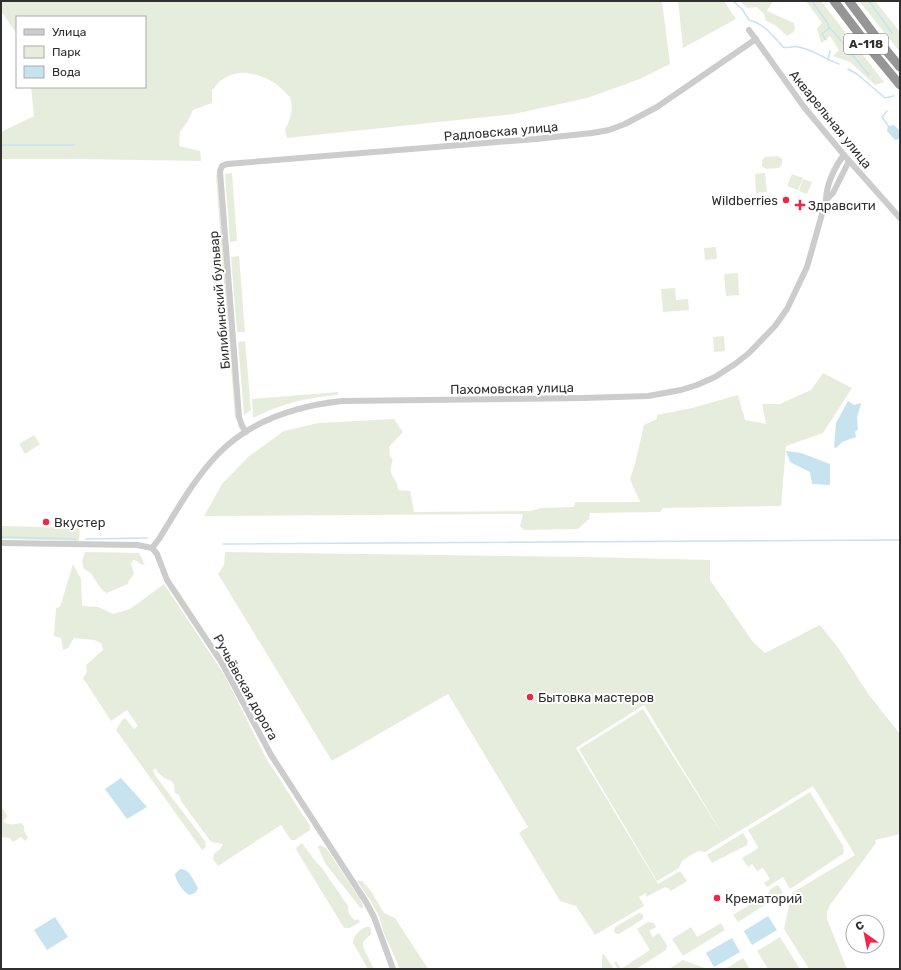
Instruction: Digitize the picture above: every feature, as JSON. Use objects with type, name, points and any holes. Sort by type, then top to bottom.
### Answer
[{"type":"highway","name":"А-118","points":[[834,1],[900,85]]},
{"type":"highway","name":"А-118","points":[[849,1],[900,67]]},
{"type":"street","name":"Акварельная улица","points":[[749,30],[804,107],[849,161],[900,218]]},
{"type":"street","name":"Радловская улица","points":[[222,166],[227,164],[536,139],[609,130],[642,116],[657,107],[756,39]]},
{"type":"street","name":"Пахомовская улица","points":[[152,548],[208,466],[230,444],[246,432],[272,417],[287,411],[342,400],[648,396],[681,390],[715,377],[736,364],[749,353],[776,326],[787,309],[807,267],[826,200],[826,190],[844,155]]},
{"type":"street","name":"Пахомовская улица","points":[[826,200],[833,193],[849,161]]},
{"type":"street","name":"Билибинский бульвар","points":[[222,166],[220,171],[239,417],[246,432]]},
{"type":"street","points":[[1,543],[137,546],[152,548]]},
{"type":"street","name":"Ручьёвская дорога","points":[[152,548],[157,554],[167,580],[222,663],[271,755],[366,902],[374,917],[394,969]]},
{"type":"green space","points":[[1,1],[662,1],[670,64],[640,79],[587,98],[514,114],[287,138],[285,130],[290,119],[291,111],[289,96],[278,86],[264,77],[255,74],[239,73],[231,75],[219,82],[212,90],[212,103],[193,110],[188,121],[180,132],[179,146],[200,151],[201,161],[1,159],[1,132],[34,116],[31,88],[146,88],[146,16],[16,16],[16,33],[1,11]]},
{"type":"green space","points":[[678,1],[724,1],[736,19],[683,48]]},
{"type":"green space","points":[[740,1],[773,1],[767,11],[794,23],[794,31],[787,36],[775,25],[766,21],[764,14],[757,7],[747,8]]},
{"type":"green space","points":[[806,1],[821,1],[884,82],[875,85],[850,62],[833,56],[839,50],[830,36],[821,43],[817,28],[822,23]]},
{"type":"green space","points":[[859,1],[875,1],[900,32],[900,52]]},
{"type":"green space","points":[[778,156],[782,159],[782,164],[779,168],[766,169],[762,166],[762,160],[765,157]]},
{"type":"green space","points":[[232,173],[237,241],[230,242],[225,174]]},
{"type":"green space","points":[[765,173],[767,192],[756,193],[755,174]]},
{"type":"green space","points":[[792,174],[803,178],[798,190],[787,186]]},
{"type":"green space","points":[[216,175],[218,175],[229,321],[227,323]]},
{"type":"green space","points":[[803,179],[812,182],[807,194],[799,191]]},
{"type":"green space","points":[[716,247],[717,259],[705,260],[704,248]]},
{"type":"green space","points":[[239,256],[245,332],[237,332],[231,257]]},
{"type":"green space","points":[[738,273],[739,295],[726,296],[724,274]]},
{"type":"green space","points":[[675,288],[676,300],[688,299],[689,310],[663,312],[661,289]]},
{"type":"green space","points":[[228,329],[230,331],[237,418],[235,418]]},
{"type":"green space","points":[[724,336],[725,351],[714,352],[713,337]]},
{"type":"green space","points":[[245,341],[251,410],[244,415],[238,342]]},
{"type":"green space","points":[[823,373],[852,388],[823,433],[786,446],[781,506],[663,508],[660,512],[590,513],[589,519],[578,529],[524,530],[520,526],[523,514],[204,516],[222,484],[249,456],[284,431],[318,423],[394,419],[403,432],[389,447],[390,457],[393,460],[391,473],[398,490],[410,491],[414,512],[531,511],[541,508],[574,507],[575,502],[640,502],[630,479],[644,425],[657,419],[657,415],[692,408],[738,395],[745,420],[766,424],[762,404],[780,404],[811,390]]},
{"type":"green space","points":[[338,392],[338,395],[305,399],[284,405],[253,418],[252,399]]},
{"type":"green space","points":[[34,435],[40,444],[25,454],[19,444]]},
{"type":"green space","points":[[1,526],[80,528],[79,541],[1,539]]},
{"type":"green space","points":[[85,552],[139,553],[145,565],[133,560],[131,564],[134,573],[128,584],[107,593],[100,587],[91,574],[84,569],[82,561]]},
{"type":"green space","points":[[225,552],[710,560],[710,580],[753,642],[765,653],[820,625],[839,649],[869,695],[900,734],[900,834],[875,840],[876,843],[830,905],[827,912],[827,919],[847,969],[809,969],[784,929],[789,905],[796,900],[792,893],[855,855],[813,786],[705,852],[699,851],[691,855],[682,861],[679,868],[657,881],[579,749],[643,709],[725,838],[644,705],[576,748],[658,884],[680,871],[687,881],[671,891],[665,887],[646,897],[646,893],[639,897],[644,906],[595,935],[576,906],[560,901],[519,833],[528,827],[448,694],[332,761],[218,574],[224,565]]},
{"type":"green space","points":[[73,564],[81,579],[82,606],[98,607],[113,614],[130,609],[164,584],[225,676],[266,758],[310,826],[310,830],[295,840],[291,840],[281,825],[218,866],[213,859],[214,854],[223,844],[211,842],[181,801],[179,795],[175,793],[173,783],[161,775],[155,768],[153,771],[157,778],[205,841],[206,847],[202,850],[116,730],[123,719],[126,719],[134,729],[138,726],[127,710],[111,721],[83,678],[87,672],[86,665],[103,650],[101,643],[94,640],[74,638],[68,648],[63,650],[61,638],[54,636],[56,608],[60,607]]},
{"type":"green space","points":[[810,792],[843,846],[843,854],[790,889],[783,877],[767,887],[764,883],[770,879],[763,868],[757,871],[752,864],[748,867],[742,858],[758,847],[748,830]]},
{"type":"green space","points":[[1,806],[7,817],[3,821],[5,823],[21,823],[24,826],[24,830],[28,838],[25,841],[21,837],[13,842],[10,838],[1,837]]},
{"type":"green space","points":[[743,833],[748,841],[747,845],[712,863],[707,855]]},
{"type":"green space","points":[[302,843],[322,868],[348,906],[350,915],[355,920],[358,919],[360,922],[350,928],[344,928],[297,851],[296,848]]},
{"type":"green space","points":[[320,845],[326,848],[360,899],[363,908],[359,906],[325,863],[318,847]]},
{"type":"green space","points":[[357,881],[362,881],[371,891],[384,913],[395,918],[428,969],[400,969],[384,933],[379,916]]},
{"type":"green space","points":[[777,885],[782,891],[782,894],[738,922],[733,915],[770,892],[769,890]]},
{"type":"green space","points":[[639,913],[643,914],[643,919],[619,934],[614,932],[615,927]]},
{"type":"green space","points":[[648,922],[654,923],[656,927],[649,931],[653,937],[659,933],[667,945],[666,950],[636,969],[621,969],[650,950],[637,929]]},
{"type":"green space","points":[[721,923],[725,930],[683,956],[672,939],[691,927],[697,937]]},
{"type":"green space","points":[[366,927],[370,927],[371,934],[363,942],[363,947],[374,969],[368,969],[353,943],[357,934]]},
{"type":"green space","points":[[780,937],[800,969],[768,969],[757,951]]},
{"type":"green space","points":[[604,954],[614,969],[602,969],[602,955]]},
{"type":"green space","points":[[743,958],[750,969],[725,969]]},
{"type":"green space","points":[[683,960],[708,969],[669,969]]},
{"type":"green space","points":[[616,961],[621,969],[618,969],[614,963]]},
{"type":"water","points":[[894,125],[900,131],[900,137],[897,140],[895,140],[887,131],[888,126]]},
{"type":"water","points":[[848,401],[854,405],[861,404],[857,417],[858,429],[855,432],[856,437],[842,442],[836,448],[834,447],[836,423]]},
{"type":"water","points":[[786,451],[801,453],[830,464],[830,485],[812,484],[810,472],[790,462]]},
{"type":"water","points":[[121,778],[147,807],[127,819],[105,789]]},
{"type":"water","points":[[180,869],[183,869],[189,873],[195,882],[198,888],[194,894],[189,895],[178,883],[175,874]]},
{"type":"water","points":[[768,916],[777,930],[752,945],[744,931]]},
{"type":"water","points":[[55,917],[68,937],[47,950],[34,930]]},
{"type":"water","points":[[732,938],[740,952],[714,967],[706,953]]},
{"type":"waterway","points":[[733,1],[742,9],[749,20],[758,23],[783,47],[803,48],[839,64]]},
{"type":"waterway","points":[[812,1],[828,24],[829,28],[869,75]]},
{"type":"waterway","points":[[869,1],[892,33]]},
{"type":"waterway","points":[[826,40],[822,34],[829,28]]},
{"type":"waterway","points":[[828,60],[830,51]]},
{"type":"waterway","points":[[848,69],[857,74],[885,98],[894,96]]},
{"type":"waterway","points":[[887,111],[882,117],[889,127]]},
{"type":"waterway","points":[[1,145],[75,145]]},
{"type":"waterway","points":[[1,537],[76,539]]},
{"type":"waterway","points":[[86,539],[147,538]]},
{"type":"waterway","points":[[223,544],[900,540]]},
{"type":"place","name":"Wildberries","points":[[786,200]]},
{"type":"place","name":"Здравсити","points":[[800,205]]},
{"type":"place","name":"Вкустер","points":[[46,522]]},
{"type":"place","name":"Бытовка мастеров","points":[[530,697]]},
{"type":"place","name":"Крематорий","points":[[717,898]]}]
